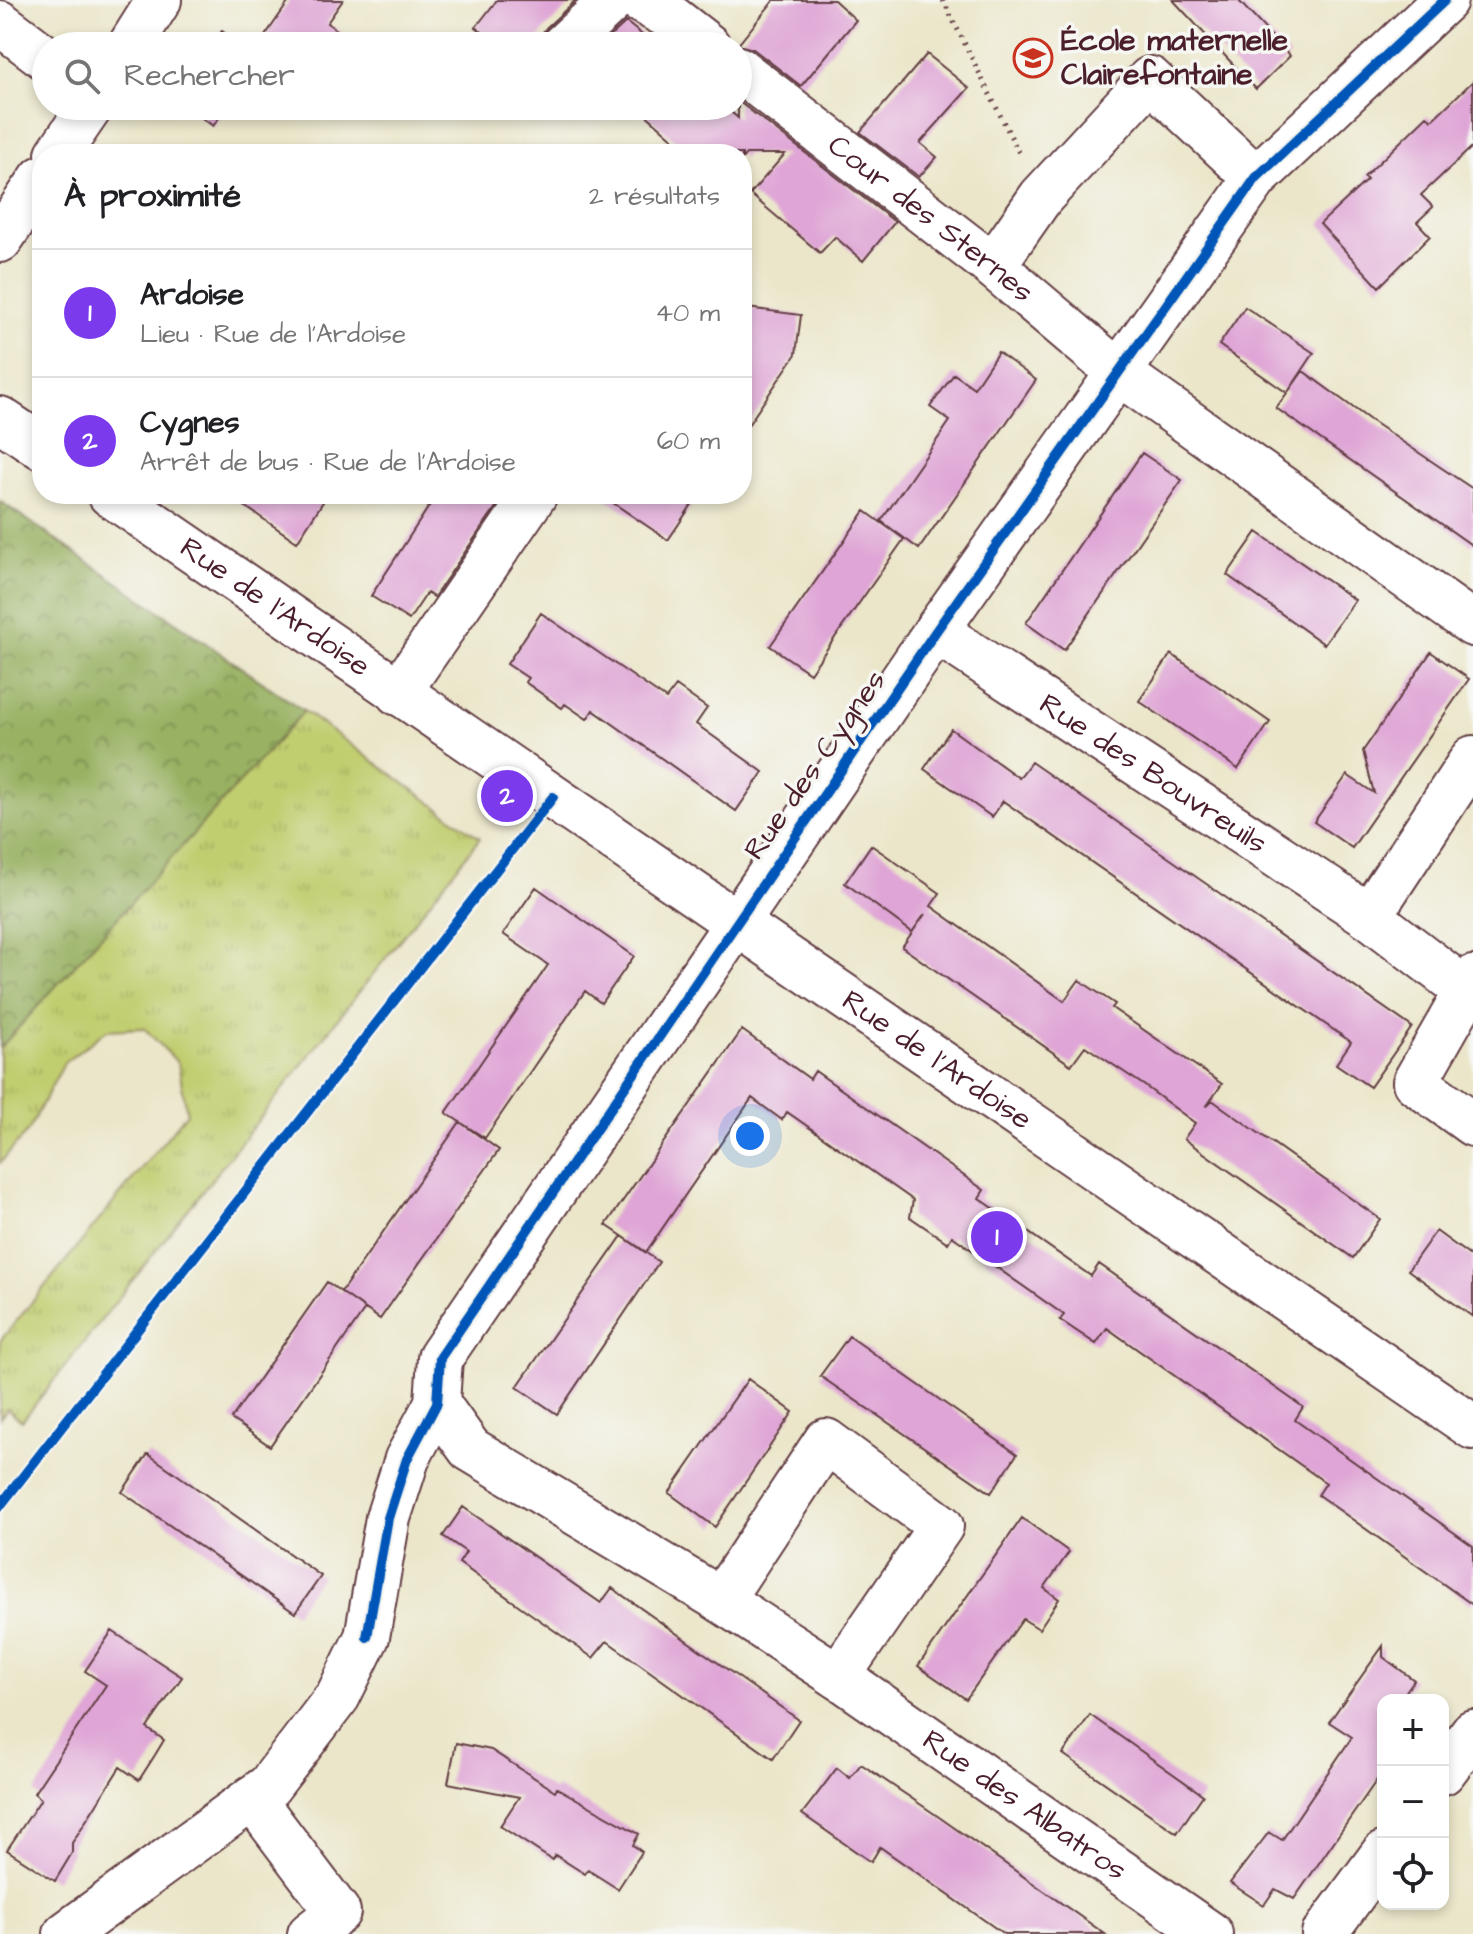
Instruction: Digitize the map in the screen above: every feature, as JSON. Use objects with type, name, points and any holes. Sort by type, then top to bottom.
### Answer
[{"type":"street","points":[[139,32],[159,0]]},
{"type":"street","points":[[578,32],[613,0]]},
{"type":"street","name":"Rue des Cygnes","points":[[66,1934],[269,1786],[338,1696],[367,1637],[388,1518],[407,1459],[437,1403],[440,1358],[936,631],[1256,178],[1445,0]]},
{"type":"street","points":[[667,6],[694,32]]},
{"type":"street","points":[[0,23],[32,47]]},
{"type":"street","points":[[993,266],[1041,197],[1150,79],[1256,178]]},
{"type":"street","name":"Cour des Sternes","points":[[752,80],[993,266],[1119,373]]},
{"type":"street","points":[[65,144],[81,120]]},
{"type":"street","points":[[0,240],[32,193]]},
{"type":"street","points":[[1119,373],[1473,624]]},
{"type":"street","points":[[0,419],[32,440]]},
{"type":"street","name":"Rue de l'Ardoise","points":[[124,504],[1473,1427]]},
{"type":"street","name":"Rue de l'Ardoise","points":[[398,693],[528,504]]},
{"type":"street","name":"Rue des Bouvreuils","points":[[936,631],[1470,984],[1415,1082],[1473,1124]]},
{"type":"street","points":[[1369,916],[1473,758]]},
{"type":"street","name":"Rue des Albatros","points":[[437,1403],[470,1449],[721,1600],[838,1676],[1210,1934]]},
{"type":"street","points":[[721,1600],[826,1441],[941,1526],[838,1676]]},
{"type":"street","points":[[1448,1766],[1473,1732]]},
{"type":"street","points":[[252,1798],[338,1912],[310,1934]]},
{"type":"street","points":[[1324,1934],[1377,1862]]},
{"type":"path","points":[[943,0],[1041,197]]},
{"type":"green space","points":[[0,501],[304,711],[0,1048]]},
{"type":"green space","points":[[304,711],[480,838],[22,1421],[7,1409],[0,1418],[0,1341],[187,1113],[178,1063],[144,1028],[107,1030],[64,1063],[28,1131],[0,1163],[0,1048]]},
{"type":"building","points":[[290,0],[343,0],[327,23],[340,32],[268,32]]},
{"type":"building","points":[[497,0],[576,0],[543,32],[482,32],[476,27]]},
{"type":"building","points":[[774,0],[834,0],[856,20],[801,86],[752,49],[752,32],[748,32]]},
{"type":"building","points":[[1173,0],[1238,0],[1290,56],[1256,89]]},
{"type":"building","points":[[626,22],[638,32],[615,32]]},
{"type":"building","points":[[927,54],[969,88],[920,143],[937,157],[919,177],[860,132]]},
{"type":"building","points":[[1473,81],[1473,146],[1421,195],[1433,207],[1417,222],[1430,236],[1379,287],[1320,224],[1367,180],[1364,177],[1427,116],[1432,120]]},
{"type":"building","points":[[752,112],[895,222],[863,261],[835,237],[820,253],[752,196],[752,192],[785,154],[752,154],[752,144],[680,144],[652,120],[752,120]]},
{"type":"building","points":[[1245,307],[1314,353],[1288,392],[1303,371],[1473,489],[1473,546],[1276,408],[1287,393],[1219,345]]},
{"type":"building","points":[[752,309],[801,315],[796,354],[752,419]]},
{"type":"building","points":[[998,352],[1036,380],[919,549],[881,521],[950,421],[930,407],[954,374],[974,388]]},
{"type":"building","points":[[1142,453],[1182,480],[1064,650],[1026,623]]},
{"type":"building","points":[[242,504],[322,504],[297,542]]},
{"type":"building","points":[[431,504],[498,504],[434,597],[427,593],[409,620],[371,596]]},
{"type":"building","points":[[615,504],[692,504],[668,540]]},
{"type":"building","points":[[865,511],[904,539],[810,673],[770,646]]},
{"type":"building","points":[[1257,532],[1355,600],[1324,644],[1227,575]]},
{"type":"building","points":[[541,613],[666,699],[676,686],[707,708],[696,724],[763,772],[736,811],[593,710],[587,719],[565,704],[562,708],[525,682],[528,678],[507,664]]},
{"type":"building","points":[[1431,652],[1469,679],[1352,848],[1314,822],[1347,775],[1374,793],[1363,751]]},
{"type":"building","points":[[1171,654],[1270,722],[1238,769],[1139,701]]},
{"type":"building","points":[[951,729],[1019,778],[1031,762],[1412,1027],[1370,1087],[1336,1064],[1351,1042],[1003,801],[992,817],[924,769]]},
{"type":"building","points":[[871,845],[940,893],[931,906],[1064,1001],[1079,980],[1115,1004],[1112,1008],[1222,1084],[1206,1107],[1212,1100],[1380,1219],[1353,1258],[1184,1139],[1195,1123],[1145,1086],[1085,1046],[1071,1065],[902,947],[925,914],[912,932],[845,883]]},
{"type":"building","points":[[536,887],[634,956],[601,1003],[585,991],[485,1138],[446,1113],[548,965],[503,934]]},
{"type":"building","points":[[742,1030],[810,1079],[815,1071],[984,1190],[979,1198],[1091,1276],[1099,1264],[1303,1407],[1295,1420],[1473,1546],[1473,1605],[1318,1495],[1326,1483],[1107,1328],[1096,1344],[1060,1320],[1064,1315],[952,1236],[948,1243],[910,1217],[913,1200],[787,1112],[782,1120],[752,1098],[646,1252],[606,1225]]},
{"type":"building","points":[[460,1122],[499,1150],[380,1319],[341,1292]]},
{"type":"building","points":[[1436,1231],[1473,1258],[1473,1317],[1408,1270]]},
{"type":"building","points":[[622,1236],[659,1262],[557,1414],[517,1387]]},
{"type":"building","points":[[327,1282],[365,1309],[270,1446],[231,1419]]},
{"type":"building","points":[[849,1336],[1017,1454],[991,1493],[820,1376]]},
{"type":"building","points":[[748,1379],[793,1412],[715,1527],[669,1493]]},
{"type":"building","points":[[148,1454],[321,1576],[295,1613],[122,1492]]},
{"type":"building","points":[[463,1507],[601,1603],[612,1588],[799,1720],[773,1759],[607,1641],[593,1658],[459,1563],[466,1552],[443,1536]]},
{"type":"building","points":[[1022,1518],[1069,1552],[1044,1588],[1059,1599],[1039,1629],[1023,1619],[966,1699],[918,1666]]},
{"type":"building","points":[[112,1631],[182,1677],[147,1728],[164,1740],[155,1755],[139,1780],[120,1767],[72,1843],[72,1853],[55,1881],[7,1850],[41,1799],[34,1793],[106,1685],[85,1671]]},
{"type":"building","points":[[1383,1646],[1383,1657],[1414,1680],[1404,1694],[1377,1694],[1377,1780],[1294,1899],[1275,1889],[1264,1905],[1230,1883],[1269,1832],[1282,1840],[1352,1737],[1329,1722]]},
{"type":"building","points":[[1090,1715],[1203,1795],[1177,1833],[1063,1754]]},
{"type":"building","points":[[456,1743],[491,1750],[555,1791],[557,1788],[639,1834],[633,1845],[642,1852],[618,1889],[588,1870],[585,1874],[555,1855],[552,1860],[500,1826],[519,1797],[448,1783]]},
{"type":"building","points":[[861,1764],[1105,1934],[1004,1934],[880,1847],[871,1862],[802,1814],[837,1768],[850,1778]]},
{"type":"cycle path","points":[[367,1637],[388,1518],[407,1459],[437,1403],[440,1358],[936,631],[1256,178],[1445,0]]},
{"type":"cycle path","points":[[0,1506],[553,797]]},
{"type":"place","name":"École maternelle Clairefontaine","points":[[1033,58]]},
{"type":"place","name":"Cygnes","points":[[507,796]]},
{"type":"place","name":"Ardoise","points":[[997,1237]]}]
